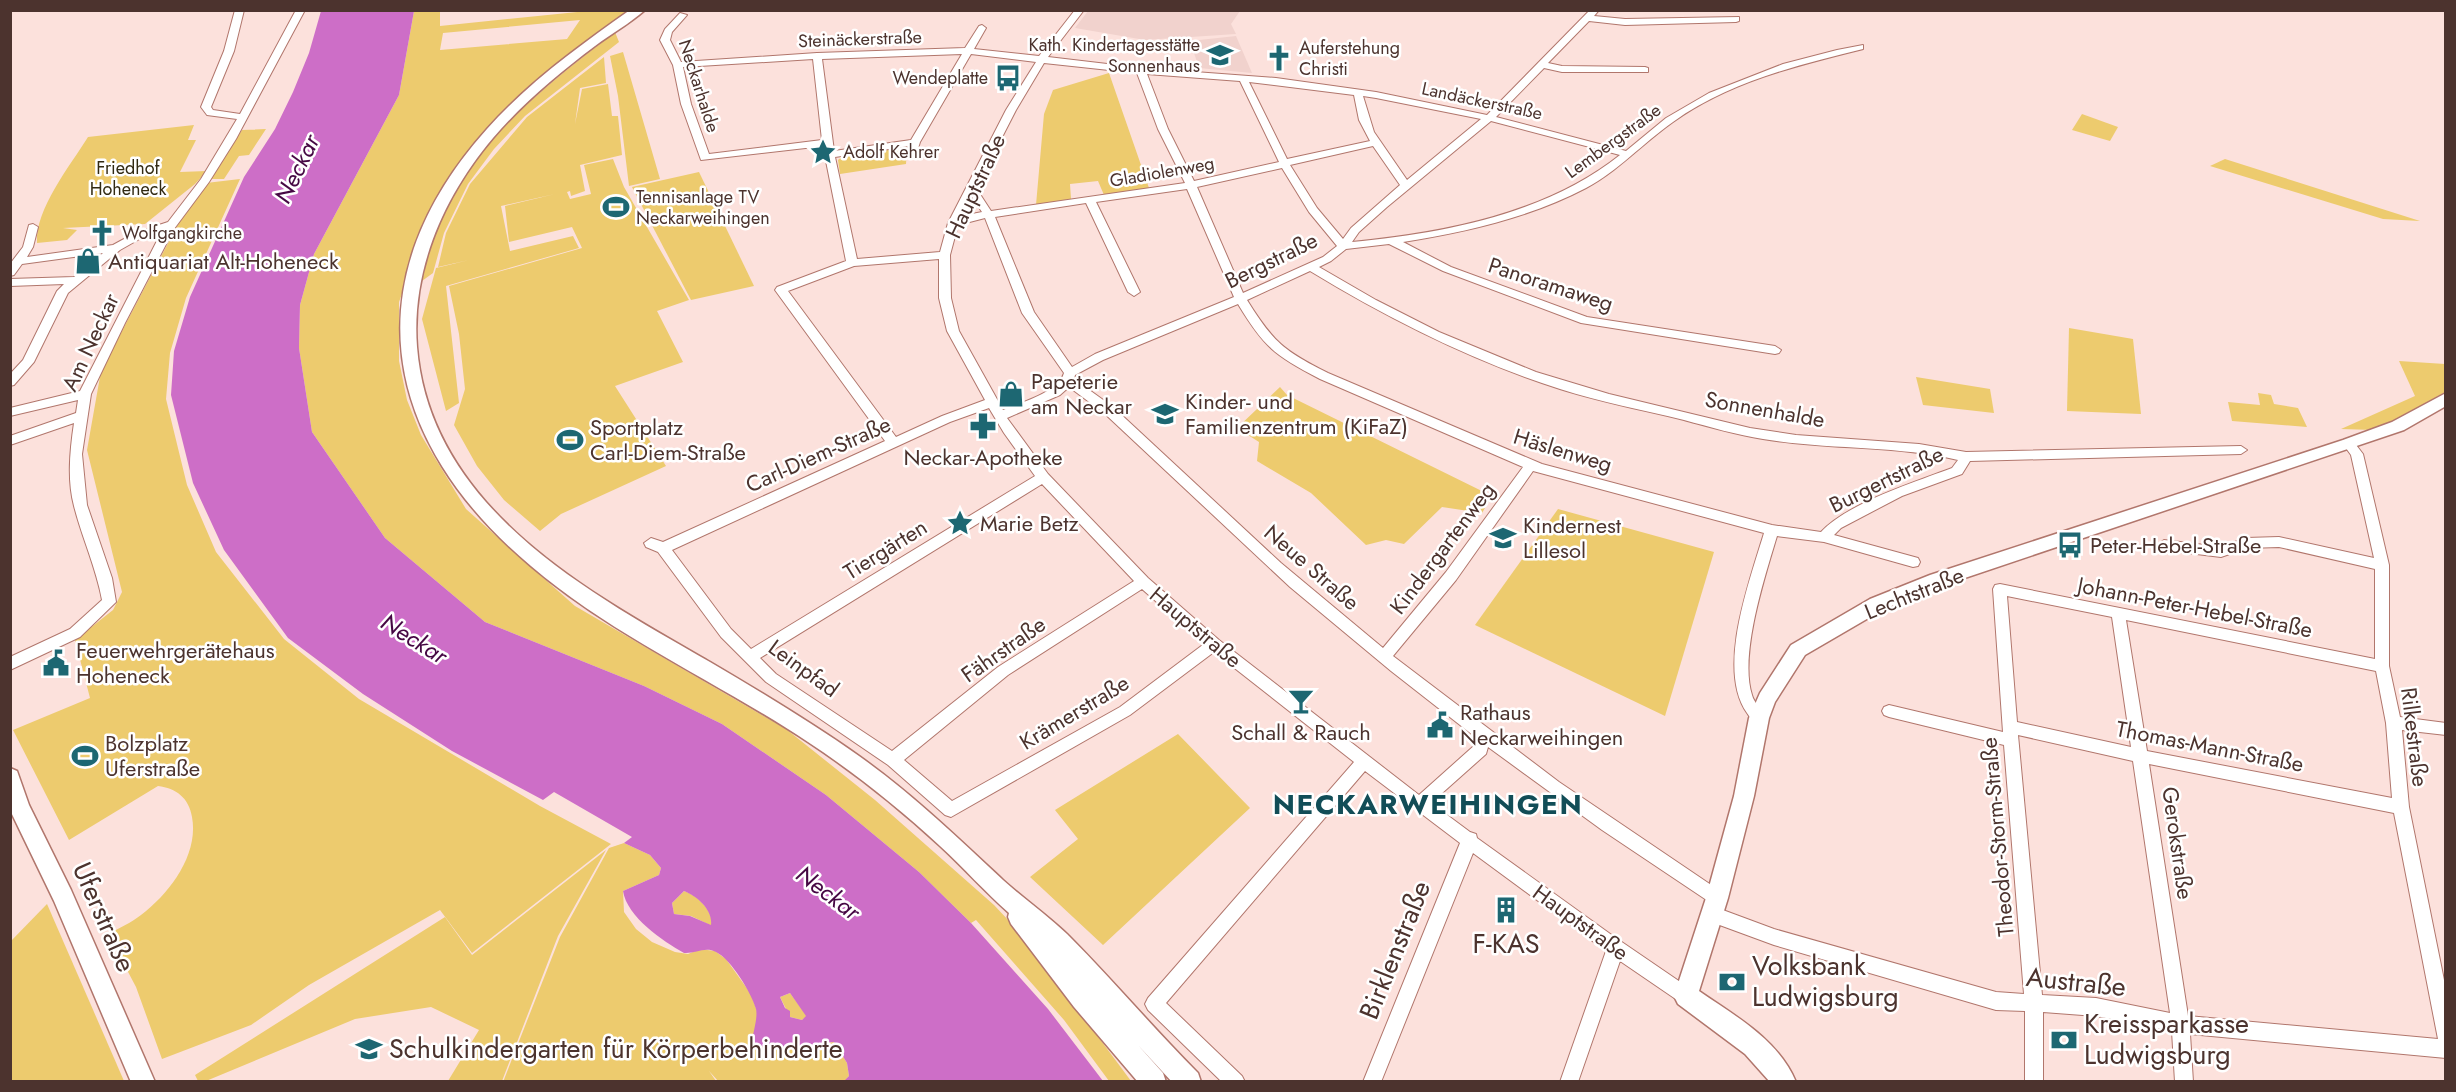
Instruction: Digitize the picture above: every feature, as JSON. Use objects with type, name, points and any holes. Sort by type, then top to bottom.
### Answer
[{"type":"main road","points":[[639,10],[574,58],[510,112],[471,156],[446,194],[428,232],[411,281],[405,342],[413,392],[442,460],[488,517],[514,542],[570,586],[746,692],[851,761],[903,800],[956,847],[1000,891],[1055,938],[1189,1082]]},
{"type":"main road","name":"Lechtstraße","points":[[1686,996],[1714,906],[1744,796],[1759,718],[1767,699],[1798,650],[1877,604],[1937,580],[2349,444],[2398,426],[2445,398]]},
{"type":"main road","name":"Uferstraße","points":[[10,777],[19,806],[63,897],[143,1082]]},
{"type":"main road","points":[[1000,891],[1082,999],[1154,1082]]},
{"type":"main road","name":"Hauptstraße","points":[[1686,996],[1756,1048],[1770,1061],[1784,1082]]},
{"type":"street","points":[[240,10],[229,51],[206,107],[210,113],[244,117]]},
{"type":"street","name":"Am Neckar","points":[[10,664],[75,633],[109,602],[105,578],[80,505],[76,454],[85,394],[119,323],[172,224],[205,180],[244,117],[301,10]]},
{"type":"street","name":"Hauptstraße","points":[[1080,10],[1042,59],[1011,110],[953,222],[945,255],[945,298],[953,331],[1000,416],[1043,477],[1143,582],[1214,644],[1419,804],[1470,839],[1616,948],[1686,996]]},
{"type":"street","name":"Bergstraße","points":[[1000,416],[1056,392],[1069,377],[1100,357],[1311,267],[1343,246],[1355,230],[1490,118],[1595,10]]},
{"type":"street","name":"Neckarhalde","points":[[683,15],[668,32],[665,40],[678,65],[686,104],[705,159],[827,142]]},
{"type":"street","points":[[1587,18],[1625,22],[1736,19]]},
{"type":"street","points":[[911,156],[915,142],[982,28]]},
{"type":"street","name":"Lembergstraße","points":[[1343,246],[1393,242],[1510,214],[1567,193],[1599,176],[1670,120],[1704,101],[1772,71],[1860,47]]},
{"type":"street","name":"Steinäckerstraße","points":[[678,65],[817,56],[969,51],[1042,59]]},
{"type":"street","points":[[817,56],[827,142],[852,263]]},
{"type":"street","name":"Landäckerstraße","points":[[1042,59],[1141,71],[1243,78],[1358,93],[1490,118],[1627,154]]},
{"type":"street","points":[[1544,65],[1562,69],[1645,70]]},
{"type":"street","name":"Häslenweg","points":[[1141,71],[1163,129],[1191,185],[1240,299],[1256,325],[1274,346],[1292,360],[1531,465],[1772,530],[1824,537],[1913,562]]},
{"type":"street","points":[[1243,78],[1259,118],[1285,164],[1332,234],[1343,246]]},
{"type":"street","points":[[1358,93],[1365,122],[1375,143],[1407,187]]},
{"type":"street","points":[[830,155],[915,142]]},
{"type":"street","name":"Gladiolenweg","points":[[953,222],[965,218],[990,217],[1191,185],[1375,143]]},
{"type":"street","name":"Neue Straße","points":[[972,189],[990,217],[1029,313],[1069,377],[1079,387],[1295,583],[1479,732],[1714,906]]},
{"type":"street","points":[[1091,202],[1134,292]]},
{"type":"street","points":[[10,382],[28,362],[63,291],[116,248],[139,235],[172,224]]},
{"type":"street","points":[[10,273],[28,247],[33,227]]},
{"type":"street","name":"Panoramaweg","points":[[1393,242],[1447,269],[1585,320],[1775,350]]},
{"type":"street","points":[[20,261],[116,248]]},
{"type":"street","points":[[894,444],[781,290],[852,263],[945,255]]},
{"type":"street","name":"Sonnenhalde","points":[[1311,267],[1362,298],[1427,331],[1566,386],[1772,436],[1866,446],[1940,450],[1966,457],[2241,450]]},
{"type":"street","points":[[10,283],[78,280]]},
{"type":"street","points":[[10,412],[85,394]]},
{"type":"street","name":"Carl-Diem-Straße","points":[[657,545],[894,444],[946,419],[992,402]]},
{"type":"street","points":[[10,441],[81,416]]},
{"type":"street","name":"Rilkestraße","points":[[2349,444],[2357,454],[2382,565],[2382,666],[2394,723],[2401,807],[2445,1037]]},
{"type":"street","name":"Burgertstraße","points":[[1824,537],[1836,524],[1887,498],[1957,471],[1966,457]]},
{"type":"street","name":"Kindergartenweg","points":[[1385,655],[1451,576],[1531,465]]},
{"type":"street","name":"Tiergärten","points":[[750,657],[1043,477]]},
{"type":"street","points":[[1759,718],[1745,697],[1741,677],[1745,639],[1758,578],[1772,530]]},
{"type":"street","points":[[2164,544],[2221,552],[2246,543],[2279,542],[2382,565]]},
{"type":"street","name":"Leinpfad","points":[[657,545],[726,633],[771,678],[893,760],[951,810]]},
{"type":"street","name":"Fährstraße","points":[[893,760],[1003,671],[1143,582]]},
{"type":"street","name":"Johann-Peter-Hebel-Straße","points":[[2000,589],[2382,666]]},
{"type":"street","name":"Theodor-Storm-Straße","points":[[2000,589],[2034,1004],[2034,1082]]},
{"type":"street","name":"Gerokstraße","points":[[2118,612],[2180,1024],[2184,1082]]},
{"type":"street","name":"Krämerstraße","points":[[951,810],[1125,711],[1214,644]]},
{"type":"street","name":"Thomas-Mann-Straße","points":[[1889,711],[2140,756],[2401,807]]},
{"type":"street","points":[[2394,723],[2445,729]]},
{"type":"street","points":[[1419,804],[1481,749]]},
{"type":"street","points":[[1236,1082],[1154,1004],[1363,762]]},
{"type":"street","name":"Birklenstraße","points":[[1372,1082],[1470,839]]},
{"type":"street","name":"Austraße","points":[[1714,906],[1774,937],[1996,1000],[2096,1007],[2180,1024],[2445,1049]]},
{"type":"street","points":[[1569,1082],[1616,948]]},
{"type":"shaded area","points":[[1088,11],[1240,11],[1231,24],[1236,34],[1145,40],[1075,28]]},
{"type":"shaded area","name":"Kath. Kindertagesstätte Sonnenhaus","points":[[1236,36],[1252,73],[1199,68],[1190,41]]},
{"type":"green space","points":[[414,11],[440,11],[440,26],[587,11],[634,11],[499,118],[469,150],[435,203],[399,302],[399,361],[407,400],[421,435],[466,509],[575,606],[786,729],[875,800],[994,905],[1024,937],[1131,1081],[1109,1081],[1064,1020],[976,920],[971,923],[919,872],[826,795],[722,724],[644,686],[485,622],[385,538],[312,432],[299,348],[300,305],[314,254],[399,95]],"holes":[[[580,20],[567,39],[440,50],[443,33]]]},
{"type":"green space","points":[[615,32],[619,42],[525,116],[494,149],[468,184],[444,233],[433,273],[422,281],[433,239],[449,202],[470,169],[494,138],[551,83]]},
{"type":"green space","points":[[623,52],[660,179],[629,186],[618,96],[610,56]]},
{"type":"green space","points":[[604,57],[606,83],[580,88],[575,124],[582,89],[608,84],[612,116],[618,116],[622,155],[580,165],[585,191],[571,196],[570,191],[567,192],[570,199],[591,194],[584,165],[613,159],[624,187],[689,300],[657,311],[683,362],[615,386],[666,466],[561,514],[540,531],[504,500],[477,466],[454,425],[465,389],[459,334],[449,286],[582,248],[572,227],[509,242],[505,206],[555,194],[501,206],[510,251],[573,236],[579,248],[446,286],[459,403],[446,411],[422,319],[436,268],[469,260],[438,267],[446,233],[470,184],[527,117]]},
{"type":"green space","points":[[1109,73],[1149,188],[1104,195],[1098,181],[1070,184],[1071,199],[1036,205],[1044,114],[1053,90]]},
{"type":"green space","points":[[2082,114],[2118,127],[2110,141],[2072,130]]},
{"type":"green space","name":"Friedhof Hoheneck","points":[[194,125],[188,140],[196,140],[180,172],[207,171],[195,184],[145,224],[63,228],[77,230],[67,240],[37,243],[38,230],[48,202],[63,174],[88,137]]},
{"type":"green space","points":[[266,129],[249,155],[239,156],[224,179],[210,179],[242,130]]},
{"type":"green space","points":[[907,145],[906,164],[840,174],[838,160],[843,156]]},
{"type":"green space","points":[[2225,159],[2420,221],[2383,219],[2210,166]]},
{"type":"green space","points":[[699,172],[754,286],[691,300],[632,187]]},
{"type":"green space","points":[[240,179],[186,298],[170,353],[166,399],[187,485],[216,552],[284,639],[359,699],[540,806],[611,844],[472,953],[440,910],[309,985],[251,1025],[162,1059],[136,987],[108,934],[133,921],[152,906],[180,872],[187,858],[193,831],[188,804],[176,792],[158,786],[69,840],[13,730],[90,698],[75,640],[113,610],[122,592],[87,450],[101,371],[177,226],[206,183]]},
{"type":"green space","points":[[2069,328],[2133,339],[2141,414],[2067,411]]},
{"type":"green space","points":[[2399,361],[2445,364],[2445,392],[2393,423],[2374,430],[2341,429],[2415,396]]},
{"type":"green space","points":[[1916,377],[1990,389],[1994,413],[1923,405]]},
{"type":"green space","points":[[1280,387],[1287,395],[1492,496],[1482,513],[1442,507],[1404,544],[1386,540],[1366,545],[1311,493],[1257,461],[1259,442],[1237,428]]},
{"type":"green space","points":[[2258,393],[2271,395],[2274,404],[2298,408],[2307,427],[2232,421],[2228,402],[2260,405]]},
{"type":"green space","points":[[1558,509],[1714,552],[1665,716],[1475,625]]},
{"type":"green space","points":[[1178,734],[1250,808],[1103,945],[1030,877],[1078,839],[1055,810]]},
{"type":"green space","points":[[624,843],[650,855],[661,868],[659,875],[623,891],[624,912],[636,929],[652,942],[675,952],[688,954],[700,949],[715,951],[726,959],[751,994],[757,1011],[787,1050],[834,1042],[847,1063],[849,1076],[844,1082],[719,1082],[709,1071],[716,1081],[503,1082],[560,937],[609,848]]},
{"type":"green space","points":[[606,850],[558,936],[502,1081],[448,1081],[479,1030],[431,1007],[355,1019],[206,1081],[198,1081],[195,1075],[445,917],[472,955]]},
{"type":"green space","points":[[684,891],[704,904],[710,914],[712,926],[691,916],[674,914],[672,903]]},
{"type":"green space","points":[[47,904],[124,1081],[11,1081],[11,941]]},
{"type":"green space","points":[[790,993],[807,1016],[802,1020],[790,1017],[780,997]]},
{"type":"water","name":"Neckar","points":[[321,11],[414,11],[399,95],[314,254],[300,305],[299,348],[312,432],[385,538],[485,622],[644,686],[722,724],[826,795],[919,872],[971,923],[1048,1009],[1103,1081],[844,1081],[849,1076],[847,1063],[834,1042],[773,1049],[752,1042],[756,1009],[746,986],[728,962],[712,950],[684,953],[647,927],[631,910],[623,891],[659,875],[661,868],[650,855],[624,843],[632,837],[554,792],[543,800],[452,751],[363,694],[288,638],[224,550],[193,483],[171,395],[174,351],[190,297],[244,177],[275,129],[309,53]],"holes":[[[684,891],[694,896],[707,909],[711,925],[690,916],[674,914],[672,903]],[[790,993],[806,1016],[802,1020],[790,1017],[790,1011],[785,1008],[780,997]]]},
{"type":"place","name":"Kath. Kindertagesstätte Sonnenhaus","points":[[1220,55]]},
{"type":"place","name":"Auferstehung Christi","points":[[1279,58]]},
{"type":"place","name":"Wendeplatte","points":[[1008,78]]},
{"type":"place","name":"Adolf Kehrer","points":[[823,152]]},
{"type":"place","name":"Tennisanlage TV Neckarweihingen","points":[[616,207]]},
{"type":"place","name":"Wolfgangkirche","points":[[102,233]]},
{"type":"place","name":"Antiquariat Alt-Hoheneck","points":[[88,261]]},
{"type":"place","name":"Papeterie am Neckar","points":[[1011,394]]},
{"type":"place","name":"Kinder- und Familienzentrum (KiFaZ)","points":[[1165,414]]},
{"type":"place","name":"Neckar-Apotheke","points":[[983,426]]},
{"type":"place","name":"Sportplatz Carl-Diem-Straße","points":[[570,440]]},
{"type":"place","name":"Marie Betz","points":[[960,523]]},
{"type":"place","name":"Kindernest Lillesol","points":[[1503,538]]},
{"type":"place","name":"Peter-Hebel-Straße","points":[[2070,545]]},
{"type":"place","name":"Feuerwehrgerätehaus Hoheneck","points":[[56,663]]},
{"type":"place","name":"Schall & Rauch","points":[[1301,701]]},
{"type":"place","name":"Rathaus Neckarweihingen","points":[[1440,725]]},
{"type":"place","name":"Bolzplatz Uferstraße","points":[[85,756]]},
{"type":"place","name":"F-KAS","points":[[1506,910]]},
{"type":"place","name":"Volksbank Ludwigsburg","points":[[1732,982]]},
{"type":"place","name":"Kreissparkasse Ludwigsburg","points":[[2064,1040]]},
{"type":"place","name":"Schulkindergarten für Körperbehinderte","points":[[369,1049]]},
{"type":"district","name":"NECKARWEIHINGEN","points":[[1428,804]]}]
